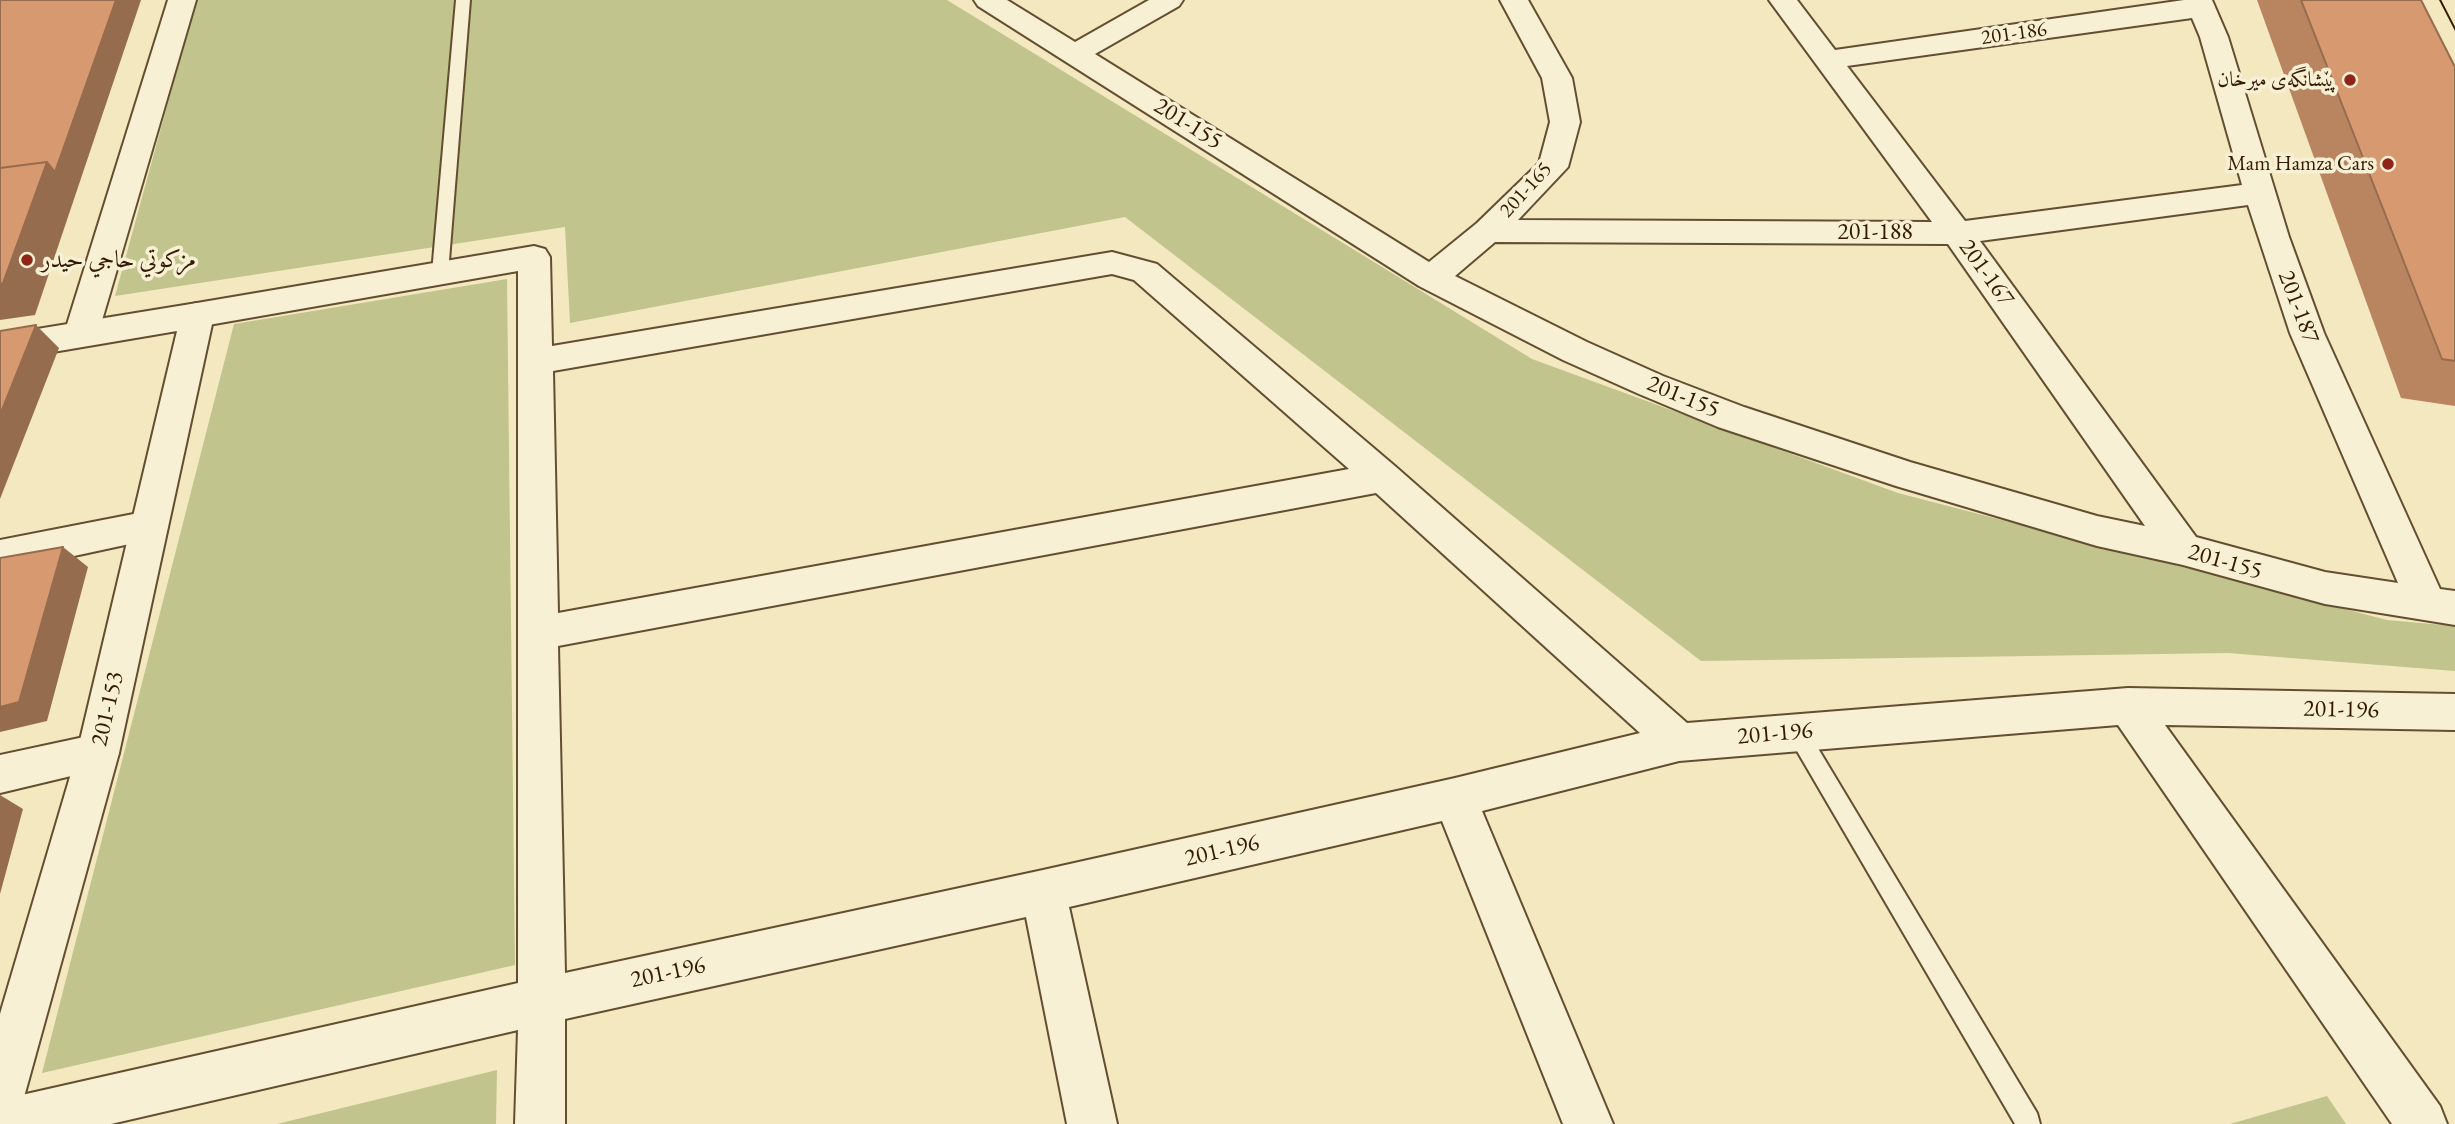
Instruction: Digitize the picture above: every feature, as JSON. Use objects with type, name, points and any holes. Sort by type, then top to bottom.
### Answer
[{"type":"main road","points":[[2425,0],[2455,58]]},
{"type":"street","points":[[81,334],[182,0]]},
{"type":"street","name":"201-155","points":[[988,0],[1430,278],[1575,351],[1731,417],[2097,531],[2183,549],[2325,588],[2441,606]]},
{"type":"street","points":[[1076,53],[1168,0]]},
{"type":"street","name":"201-165","points":[[1430,278],[1488,231],[1553,167],[1565,122],[1557,78],[1514,0]]},
{"type":"street","name":"201-167","points":[[1783,0],[1957,233],[2183,549]]},
{"type":"street","name":"201-186","points":[[1828,60],[2199,4]]},
{"type":"street","name":"201-187","points":[[2199,4],[2214,37],[2260,193],[2307,333],[2441,606]]},
{"type":"street","name":"201-188","points":[[1488,231],[1957,233],[2260,193]]},
{"type":"street","points":[[0,348],[534,257],[542,1001],[540,1124]]},
{"type":"street","points":[[536,361],[1112,263],[1145,272],[1383,477],[1679,742]]},
{"type":"street","name":"201-153","points":[[0,1097],[98,753],[197,315]]},
{"type":"street","points":[[538,633],[1383,477]]},
{"type":"street","points":[[0,556],[149,526]]},
{"type":"street","points":[[2128,706],[2422,1124]]},
{"type":"street","name":"201-196","points":[[4,1124],[542,1001],[1043,892],[1455,798],[1679,742],[2128,706],[2455,712]]},
{"type":"street","points":[[0,774],[98,753]]},
{"type":"street","points":[[1455,798],[1588,1124]]},
{"type":"street","points":[[1043,892],[1093,1124]]},
{"type":"lane","points":[[440,273],[463,0]]},
{"type":"lane","points":[[1797,732],[2028,1122]]},
{"type":"green space","points":[[196,0],[947,0],[1532,359],[1898,493],[2387,620],[2455,626],[2455,671],[2228,653],[1701,661],[1125,217],[570,323],[565,227],[115,296]]},
{"type":"green space","points":[[507,279],[515,965],[42,1073],[234,324]]},
{"type":"green space","points":[[497,1070],[496,1124],[277,1124]]},
{"type":"green space","points":[[2327,1096],[2346,1124],[2230,1124]]},
{"type":"building","points":[[0,0],[116,0],[55,172],[47,162],[0,168]]},
{"type":"building","points":[[2301,0],[2421,0],[2455,67],[2455,361],[2442,359]]},
{"type":"building","points":[[47,162],[3,283],[0,284],[0,168]]},
{"type":"building","points":[[36,325],[0,415],[0,331]]},
{"type":"building","points":[[63,547],[19,702],[0,707],[0,558]]},
{"type":"place","name":"پێشانگەی میرخان","points":[[2350,80]]},
{"type":"place","name":"Mam Hamza Cars","points":[[2388,164]]},
{"type":"place","name":"مزكوتي حاجي حيدر","points":[[27,260]]}]
